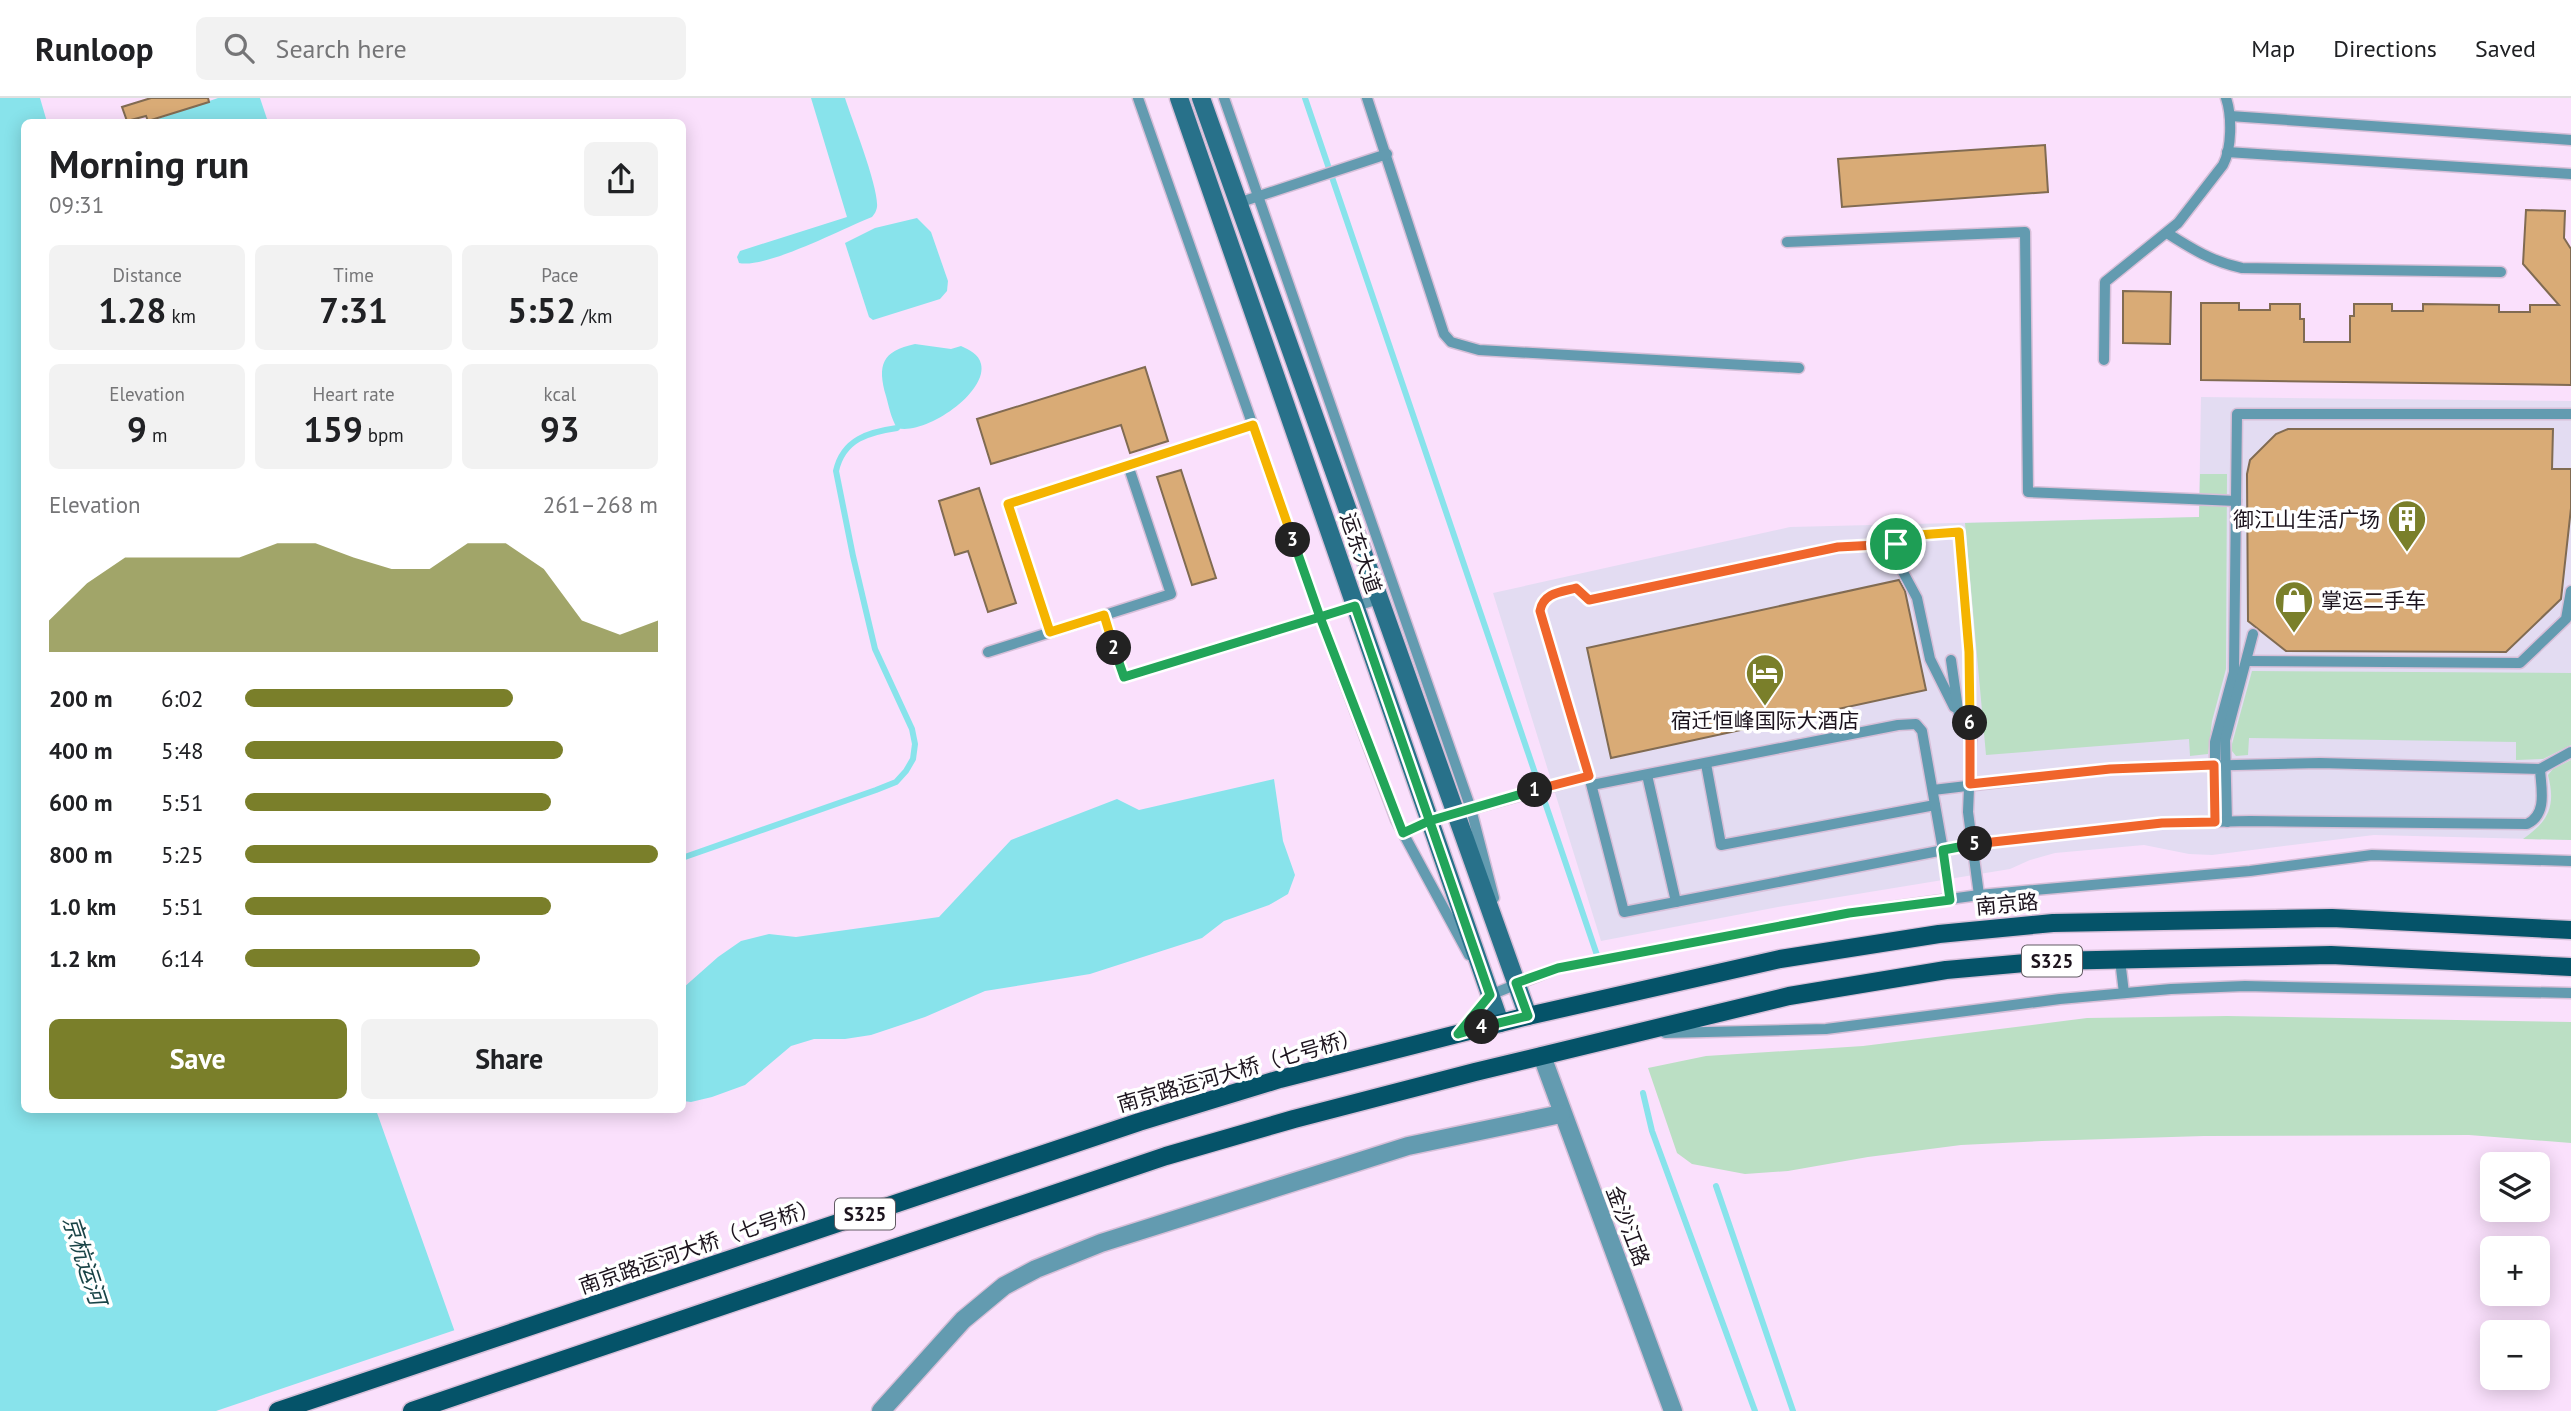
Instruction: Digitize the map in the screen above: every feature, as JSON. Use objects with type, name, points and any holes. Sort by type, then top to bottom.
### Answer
[{"type":"main road","name":"运东大道","points":[[1179,98],[1240,267],[1500,1023]]},
{"type":"main road","name":"运东大道","points":[[1201,98],[1379,599],[1463,811],[1528,1016]]},
{"type":"main road","name":"南京路","points":[[1458,1034],[1780,959],[1939,933],[2053,923],[2332,918],[2571,930]]},
{"type":"main road","name":"S325","points":[[412,1411],[1166,1156],[1294,1119],[1475,1072],[1789,996],[1946,970],[2049,961],[2331,955],[2571,967]]},
{"type":"main road","name":"南京路运河大桥（七号桥）","points":[[278,1411],[1139,1122],[1280,1079],[1458,1034]]},
{"type":"street","name":"金沙江路","points":[[1542,1056],[1561,1114],[1673,1411]]},
{"type":"street","points":[[881,1411],[963,1320],[1004,1286],[1036,1269],[1101,1243],[1408,1146],[1561,1114]]},
{"type":"lane","points":[[1138,98],[1320,617],[1403,833],[1490,995]]},
{"type":"lane","points":[[1224,98],[1463,811]]},
{"type":"lane","points":[[1367,98],[1444,334],[1451,342],[1479,350],[1799,368]]},
{"type":"lane","points":[[2104,360],[2105,282],[2178,223],[2227,158],[2230,116],[2226,98]]},
{"type":"lane","points":[[2230,116],[2571,140]]},
{"type":"lane","points":[[2227,152],[2571,174]]},
{"type":"lane","points":[[1238,203],[1387,153]]},
{"type":"lane","points":[[1787,242],[2025,232],[2028,492],[2236,501]]},
{"type":"lane","points":[[2167,233],[2199,254],[2242,268],[2501,272]]},
{"type":"lane","points":[[2227,822],[2217,731],[2234,672],[2237,414],[2571,414]]},
{"type":"lane","points":[[1050,632],[1008,504],[1253,425]]},
{"type":"lane","points":[[988,652],[1171,594],[1128,465]]},
{"type":"lane","points":[[1979,895],[1971,845],[1968,812],[1971,740],[1969,652],[1959,532],[1905,536],[1896,544],[1838,547],[1589,600],[1576,588],[1548,595],[1541,602],[1540,611],[1590,780],[1624,912],[1971,845],[2149,825],[2215,822],[2527,824],[2534,821],[2542,805],[2540,769]]},
{"type":"lane","points":[[1896,544],[1903,572],[1916,598],[1930,659],[1971,740]]},
{"type":"lane","points":[[2248,661],[2520,663],[2566,619],[2571,591]]},
{"type":"lane","points":[[1104,615],[1124,677],[1379,599]]},
{"type":"lane","points":[[2215,822],[2219,764],[2253,634]]},
{"type":"lane","points":[[1951,660],[1959,716]]},
{"type":"lane","points":[[1403,833],[1429,821],[1565,782],[1647,775],[1908,723],[1916,724],[1922,731],[1950,900]]},
{"type":"lane","points":[[1933,790],[2110,769],[2219,764],[2320,763],[2540,769],[2571,752]]},
{"type":"lane","points":[[1706,764],[1721,845],[1935,804]]},
{"type":"lane","points":[[1647,775],[1676,902]]},
{"type":"lane","points":[[1458,1034],[1490,995],[1558,968],[1849,913],[1979,895],[2250,871],[2372,855],[2571,861]]},
{"type":"lane","points":[[2120,960],[2124,993]]},
{"type":"lane","points":[[1636,1033],[1826,1029],[2124,993],[2245,986],[2571,993]]},
{"type":"shaded area","points":[[2201,397],[2571,401],[2571,840],[2374,835],[2212,855],[2189,854],[2144,845],[2055,853],[2010,869],[1778,907],[1601,941],[1493,593],[1790,527],[2199,517]]},
{"type":"shaded area","points":[[2200,474],[2227,474],[2226,669],[2212,721],[2208,754],[2190,756],[2189,739],[1986,755],[1965,523],[2199,517]]},
{"type":"shaded area","points":[[2252,671],[2571,673],[2571,745],[2543,759],[2516,760],[2516,742],[2249,738],[2248,755],[2236,756],[2232,751],[2232,744]]},
{"type":"shaded area","points":[[2571,760],[2571,840],[2523,839],[2539,826],[2548,812],[2551,796],[2548,775],[2553,769]]},
{"type":"shaded area","points":[[2227,1016],[2571,1022],[2571,1143],[2469,1135],[2204,1136],[2042,1141],[1961,1145],[1788,1171],[1745,1174],[1692,1164],[1677,1153],[1648,1068],[1706,1056],[1863,1046],[2087,1018]]},
{"type":"water","name":"京杭运河","points":[[0,98],[40,98],[46,119],[21,119],[21,1113],[377,1113],[483,1411],[0,1411]]},
{"type":"water","points":[[218,98],[260,98],[267,119],[158,119]]},
{"type":"water","points":[[811,98],[845,98],[874,185],[876,211],[872,217],[786,254],[767,260],[739,263],[737,257],[740,251],[847,217]]},
{"type":"water","points":[[917,218],[931,232],[948,281],[947,291],[940,299],[873,320],[869,317],[845,243],[875,228]]},
{"type":"water","points":[[915,344],[951,349],[961,346],[978,358],[981,375],[975,387],[952,410],[922,425],[909,429],[897,428],[883,385],[883,368],[889,355]]},
{"type":"water","points":[[1274,779],[1283,841],[1295,875],[1288,894],[1269,905],[1224,921],[1202,938],[1090,974],[985,991],[925,1017],[871,1035],[845,1039],[814,1039],[791,1046],[745,1085],[712,1097],[686,1101],[686,985],[741,941],[769,934],[796,937],[939,917],[1011,840],[1117,799],[1139,810]]},
{"type":"pier","points":[[458,1329],[487,1411],[216,1411]]},
{"type":"building","points":[[151,98],[208,98],[209,102],[154,119],[147,119],[146,116],[126,119],[122,107]]},
{"type":"building","points":[[2045,145],[2048,192],[1842,207],[1838,159]]},
{"type":"building","points":[[2526,210],[2565,211],[2564,238],[2571,249],[2571,385],[2201,380],[2201,303],[2239,303],[2239,310],[2270,310],[2270,304],[2300,304],[2300,319],[2304,319],[2304,342],[2350,342],[2350,316],[2354,316],[2354,304],[2392,304],[2392,311],[2423,311],[2423,304],[2499,305],[2499,312],[2530,312],[2530,305],[2559,305],[2523,264]]},
{"type":"building","points":[[2123,291],[2171,292],[2170,344],[2123,343]]},
{"type":"building","points":[[1145,367],[1168,441],[1130,453],[1121,425],[991,464],[977,419]]},
{"type":"building","name":"御江山生活广场","points":[[2288,429],[2553,429],[2552,469],[2571,469],[2571,508],[2561,599],[2506,652],[2286,651],[2248,621],[2247,474],[2250,460],[2276,434]]},
{"type":"building","points":[[1181,470],[1216,578],[1192,585],[1157,477]]},
{"type":"building","points":[[979,488],[1016,603],[988,612],[968,551],[955,555],[939,501]]},
{"type":"building","points":[[1899,580],[1905,591],[1926,690],[1611,758],[1587,648]]},
{"type":"waterway","points":[[1305,98],[1598,958]]},
{"type":"waterway","points":[[686,857],[896,782],[913,759],[915,744],[912,729],[875,649],[836,471],[839,460],[851,444],[867,435],[897,428]]},
{"type":"waterway","points":[[1643,1093],[1652,1131],[1755,1411]]},
{"type":"waterway","points":[[1716,1186],[1793,1411]]},
{"type":"place","name":"御江山生活广场","points":[[2407,553]]},
{"type":"place","name":"掌运二手车","points":[[2294,634]]},
{"type":"place","name":"宿迁恒峰国际大酒店","points":[[1765,707]]},
{"type":"route","points":[[1896,544],[1838,547],[1589,600],[1576,588],[1548,595],[1541,602],[1540,611],[1589,776],[1429,821],[1403,833],[1320,617],[1124,677],[1104,615],[1050,632],[1008,504],[1253,425],[1320,617],[1355,606],[1429,821],[1490,995],[1458,1034],[1528,1016],[1516,983],[1558,968],[1849,913],[1950,900],[1943,850],[2070,832],[2162,823],[2215,822],[2214,765],[2110,769],[1970,784],[1969,652],[1959,532],[1905,536],[1896,544]]}]
